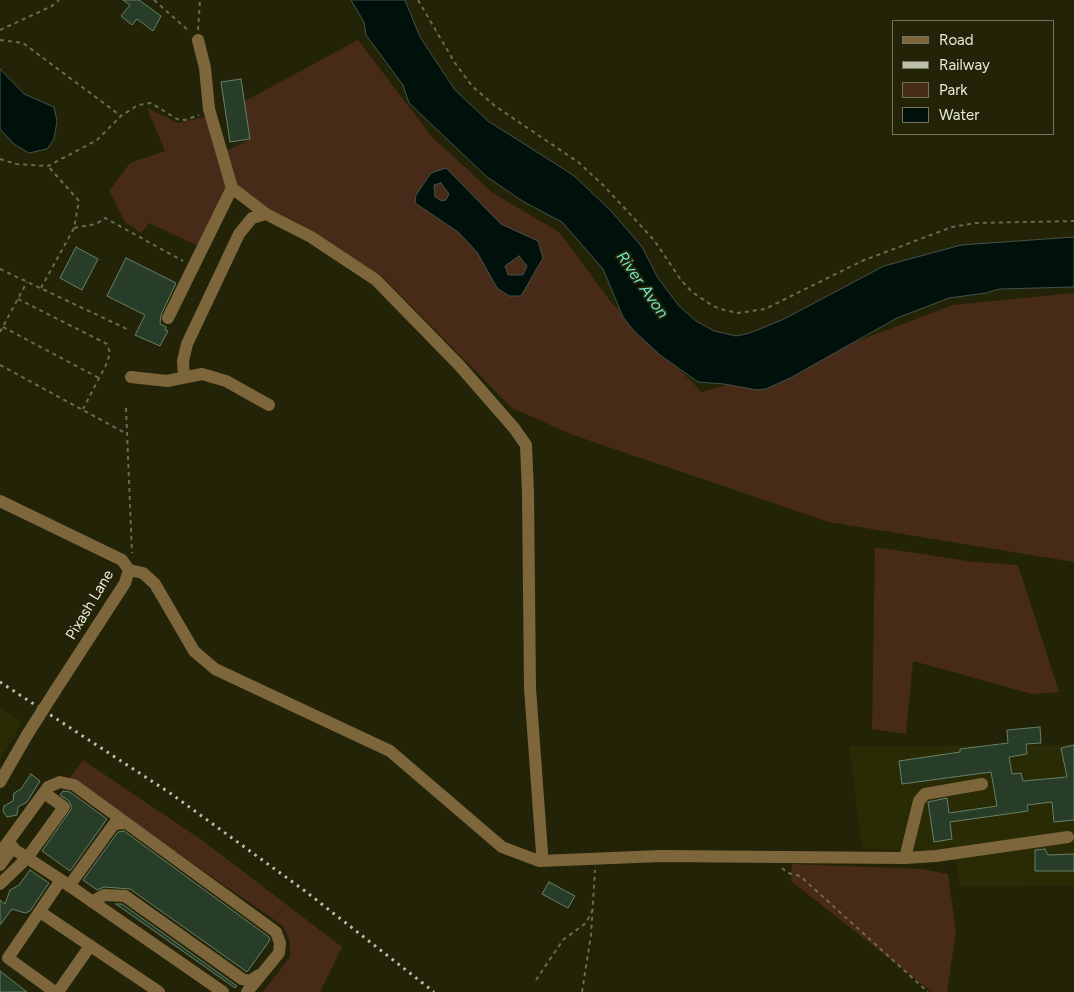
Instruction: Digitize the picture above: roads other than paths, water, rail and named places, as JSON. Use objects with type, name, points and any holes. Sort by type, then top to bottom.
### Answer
[{"type":"street","points":[[198,40],[205,68],[210,109],[232,188],[266,214],[311,237],[376,280],[459,365],[514,428],[526,445],[530,688],[542,852],[539,861]]},
{"type":"street","points":[[168,318],[232,188]]},
{"type":"street","points":[[184,377],[183,361],[187,344],[239,234],[252,218],[266,214]]},
{"type":"street","points":[[131,377],[167,381],[202,374],[226,381],[269,405]]},
{"type":"street","name":"Pixash Lane","points":[[0,501],[122,560],[129,570],[125,583],[27,735],[0,782]]},
{"type":"street","points":[[129,570],[143,572],[155,584],[194,651],[215,669],[390,751],[502,847],[539,861],[661,856],[905,858],[936,856],[1068,837]]},
{"type":"street","points":[[0,853],[48,787],[60,782],[74,785],[276,932],[280,943],[279,953],[247,992]]},
{"type":"street","points":[[905,858],[919,801],[925,794],[982,784]]},
{"type":"street","points":[[0,884],[27,858],[64,807],[47,795],[42,795]]},
{"type":"street","points":[[0,866],[28,827],[30,812]]},
{"type":"street","points":[[90,946],[56,992],[8,958],[40,912],[114,824],[126,823]]},
{"type":"street","points":[[12,848],[223,992]]},
{"type":"street","points":[[92,902],[104,895],[125,896],[242,979],[250,981],[262,974]]},
{"type":"street","points":[[40,912],[159,992]]},
{"type":"water","name":"River Avon","points":[[351,0],[405,0],[420,37],[455,90],[488,121],[573,175],[587,188],[611,211],[642,247],[658,278],[679,306],[696,321],[714,331],[736,336],[750,333],[784,319],[884,266],[961,245],[1074,237],[1074,287],[999,289],[986,293],[949,298],[897,318],[792,377],[766,389],[757,390],[724,384],[698,382],[660,355],[634,331],[623,317],[603,269],[562,222],[524,202],[487,177],[409,103],[403,85],[366,35],[364,22]]},
{"type":"water","points":[[0,69],[24,94],[54,107],[57,121],[54,139],[47,149],[29,153],[14,144],[0,129]]},
{"type":"water","points":[[446,168],[501,224],[538,241],[543,258],[521,296],[509,296],[497,288],[477,252],[458,232],[415,203],[416,195],[431,173]],"holes":[[[441,183],[449,194],[446,200],[442,201],[435,197],[434,185]],[[519,256],[527,266],[523,275],[508,275],[505,266]]]},
{"type":"railway","points":[[0,682],[170,793],[305,891],[434,992]]}]
